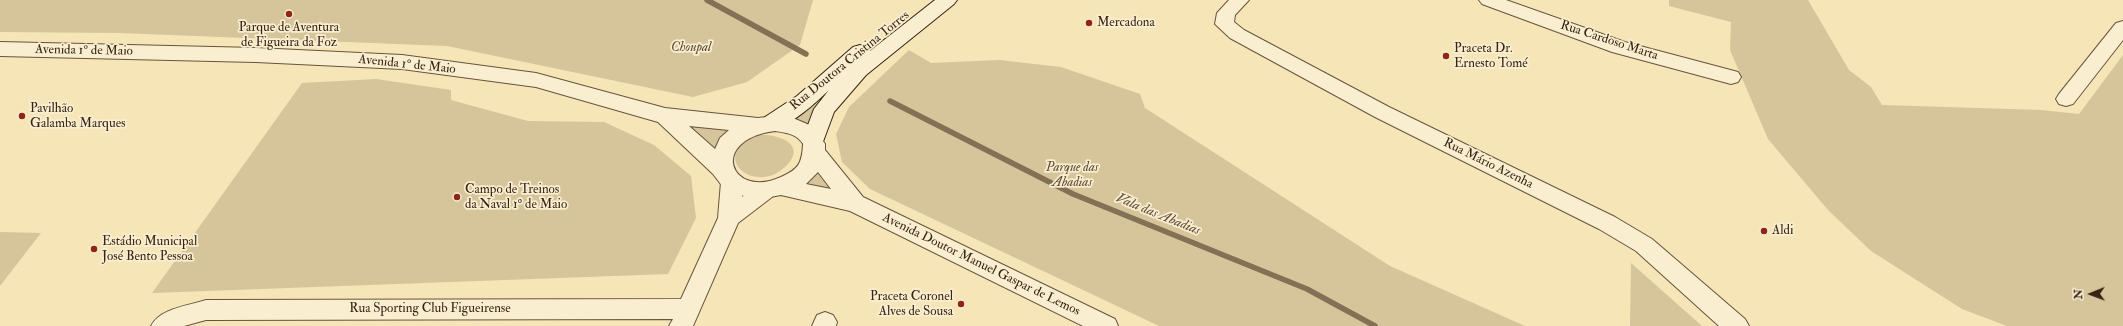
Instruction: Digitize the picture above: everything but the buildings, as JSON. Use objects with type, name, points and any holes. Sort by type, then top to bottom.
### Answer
[{"type":"street","name":"Rua Doutora Cristina Torres","points":[[764,124],[804,101],[850,60],[927,0]]},
{"type":"street","name":"Rua Doutora Cristina Torres","points":[[814,147],[825,109],[859,70],[948,0]]},
{"type":"street","name":"Rua Mário Azenha","points":[[1240,0],[1226,13],[1224,24],[1237,34],[1382,112],[1607,223],[1644,245],[1728,320],[1737,326]]},
{"type":"street","name":"Rua Cardoso Marta","points":[[1488,0],[1619,47],[1731,77]]},
{"type":"street","points":[[2066,99],[2123,28]]},
{"type":"street","name":"Avenida 1º de Maio","points":[[0,49],[256,55],[402,62],[536,80],[666,116],[764,124]]},
{"type":"street","points":[[666,116],[728,176],[746,189],[773,189],[855,203]]},
{"type":"street","points":[[685,317],[729,218],[728,176],[722,158],[728,145],[740,133],[764,124],[790,124],[804,130],[814,147],[855,203]]},
{"type":"street","points":[[729,218],[773,189],[799,178],[810,167],[814,147]]},
{"type":"street","name":"Avenida Doutor Manuel Gaspar de Lemos","points":[[855,203],[1106,326]]},
{"type":"street","name":"Rua Sporting Club Figueirense","points":[[167,323],[206,310],[685,317]]},
{"type":"green space","name":"Choupal","points":[[0,0],[813,0],[800,45],[747,82],[693,97],[447,46],[120,33],[0,32]]},
{"type":"green space","points":[[1669,0],[1808,0],[1849,70],[1871,87],[1882,105],[2041,110],[2079,114],[2123,55],[2123,326],[2007,326],[1962,309],[1871,251],[1828,210],[1768,139],[1730,50],[1731,22],[1669,6]]},
{"type":"green space","name":"Parque das Abadias","points":[[909,50],[931,63],[999,60],[1061,67],[1140,94],[1145,108],[1390,266],[1525,326],[1159,326],[870,189],[842,162],[836,134],[849,107]]},
{"type":"green space","name":"Campo de Treinos da Naval 1º de Maio","points":[[376,79],[451,90],[451,100],[528,121],[604,122],[654,145],[691,176],[696,218],[668,274],[152,293],[302,83]]},
{"type":"green space","points":[[819,97],[824,100],[810,130],[783,120]]},
{"type":"green space","points":[[675,120],[742,127],[715,155]]},
{"type":"green space","points":[[761,135],[775,136],[782,139],[792,146],[794,151],[792,158],[787,165],[774,174],[761,177],[750,175],[741,170],[736,161],[737,152],[744,143]]},
{"type":"green space","points":[[815,161],[836,190],[810,188],[801,180]]},
{"type":"green space","points":[[0,232],[41,233],[0,286]]},
{"type":"green space","points":[[1631,263],[1702,326],[1630,326]]},
{"type":"waterway","points":[[707,0],[806,54]]},
{"type":"waterway","name":"Vala das Abadias","points":[[890,101],[1073,194],[1307,289],[1375,326]]},
{"type":"place","name":"Parque de Aventura de Figueira da Foz","points":[[289,14]]},
{"type":"place","name":"Mercadona","points":[[1089,23]]},
{"type":"place","name":"Praceta Dr. Ernesto Tomé","points":[[1446,56]]},
{"type":"place","name":"Pavilhão Galamba Marques","points":[[22,116]]},
{"type":"place","name":"Campo de Treinos da Naval 1º de Maio","points":[[457,197]]},
{"type":"place","name":"Aldi","points":[[1764,231]]},
{"type":"place","name":"Estádio Municipal José Bento Pessoa","points":[[94,249]]},
{"type":"place","name":"Praceta Coronel Alves de Sousa","points":[[961,304]]}]
